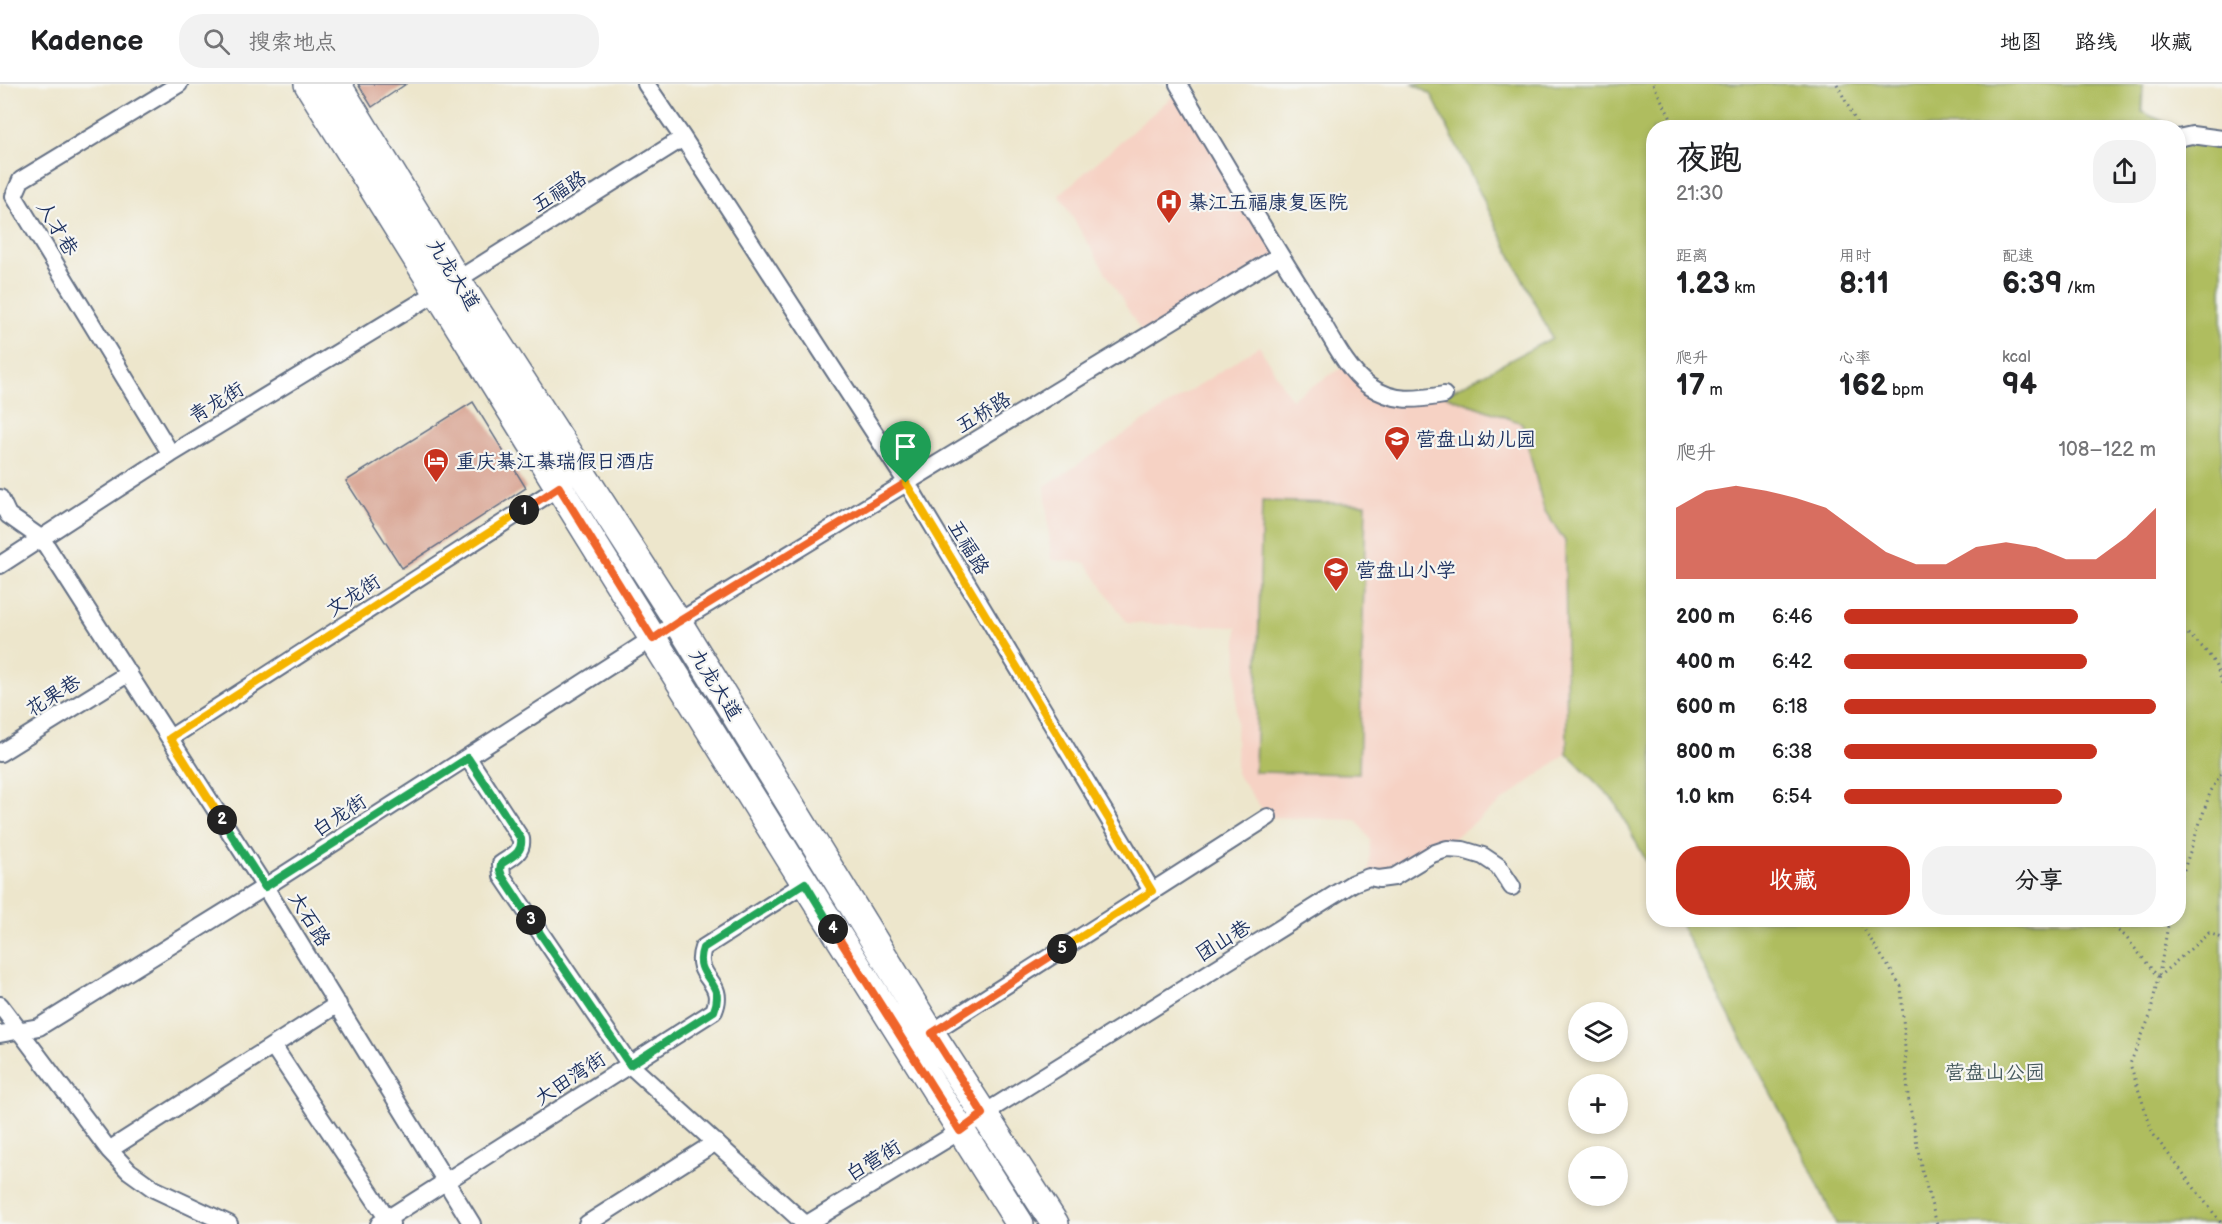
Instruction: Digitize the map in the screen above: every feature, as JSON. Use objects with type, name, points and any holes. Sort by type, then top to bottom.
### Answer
[{"type":"main road","name":"九龙大道","points":[[308,84],[678,622],[932,1033],[1055,1224]]},
{"type":"main road","name":"九龙大道","points":[[337,84],[559,487],[1020,1224]]},
{"type":"street","name":"人才巷","points":[[171,454],[14,196],[21,180],[179,84]]},
{"type":"street","name":"五福路","points":[[646,84],[906,483],[1152,891]]},
{"type":"street","points":[[1178,84],[1348,364],[1367,385],[1390,398],[1414,400],[1444,395]]},
{"type":"street","points":[[2186,136],[2222,139]]},
{"type":"street","name":"五福路","points":[[447,286],[683,138]]},
{"type":"street","name":"五桥路","points":[[678,622],[1280,255]]},
{"type":"street","name":"青龙街","points":[[0,566],[171,454],[447,286]]},
{"type":"street","name":"文龙街","points":[[170,738],[559,487]]},
{"type":"street","name":"大石路","points":[[0,498],[8,514],[42,539],[265,887],[472,1224]]},
{"type":"street","name":"白龙街","points":[[0,1034],[17,1029],[39,1027],[265,887],[678,622]]},
{"type":"street","name":"花果巷","points":[[0,753],[129,673]]},
{"type":"street","points":[[468,758],[521,839],[522,847],[519,852],[501,864],[502,876],[630,1065],[806,1224]]},
{"type":"street","points":[[932,1033],[1268,817]]},
{"type":"street","name":"团山巷","points":[[960,1131],[983,1114],[1361,880],[1369,877],[1379,879],[1394,877],[1432,854],[1447,849],[1462,850],[1483,856],[1498,866],[1512,887]]},
{"type":"street","name":"大田湾街","points":[[386,1222],[714,1011],[718,1001],[717,992],[701,968],[700,957],[703,948],[805,883]]},
{"type":"street","points":[[109,1150],[338,1004]]},
{"type":"street","points":[[0,1005],[109,1150],[129,1171],[154,1189],[228,1224]]},
{"type":"street","points":[[273,1046],[386,1222]]},
{"type":"street","name":"白营街","points":[[806,1224],[960,1131]]},
{"type":"street","points":[[586,1224],[716,1142]]},
{"type":"path","points":[[1653,84],[1672,120]]},
{"type":"path","points":[[1837,84],[1855,120]]},
{"type":"path","points":[[2186,633],[2198,641],[2219,671],[2222,684]]},
{"type":"path","points":[[2186,864],[2210,793],[2222,771]]},
{"type":"path","points":[[1863,927],[1901,986],[1908,1096],[1922,1171],[1936,1224]]},
{"type":"path","points":[[2113,927],[2125,936],[2158,977]]},
{"type":"path","points":[[2168,927],[2150,1016],[2130,1064],[2153,1134],[2222,1224]]},
{"type":"path","points":[[2158,977],[2209,933],[2222,938]]},
{"type":"shaded area","name":"綦江五福康复医院","points":[[1181,89],[1280,255],[1145,338],[1059,195]]},
{"type":"shaded area","name":"营盘山小学","points":[[1259,346],[1291,399],[1348,364],[1390,398],[1444,395],[1522,423],[1544,510],[1565,541],[1567,753],[1432,854],[1394,877],[1369,877],[1370,840],[1357,820],[1268,817],[1236,773],[1237,627],[1127,623],[1086,563],[1051,560],[1045,486]]},
{"type":"green space","points":[[1413,84],[2143,84],[2142,112],[2160,120],[1646,120],[1646,861],[1614,801],[1567,753],[1565,541],[1544,510],[1522,423],[1444,395],[1552,338],[1431,94]]},
{"type":"green space","name":"营盘山公园","points":[[2186,132],[2222,139],[2222,1224],[1836,1224],[1806,1159],[1682,927],[2186,927]]},
{"type":"green space","points":[[1262,501],[1366,504],[1359,774],[1255,772]]},
{"type":"building","points":[[358,84],[406,84],[372,107]]},
{"type":"building","name":"重庆綦江綦瑞假日酒店","points":[[473,402],[526,488],[402,568],[346,481]]},
{"type":"place","name":"綦江五福康复医院","points":[[1169,225]]},
{"type":"place","name":"营盘山幼儿园","points":[[1397,462]]},
{"type":"place","name":"重庆綦江綦瑞假日酒店","points":[[436,484]]},
{"type":"place","name":"营盘山小学","points":[[1336,593]]},
{"type":"route","points":[[906,483],[1152,891],[932,1033],[983,1114],[960,1131],[805,883],[703,948],[700,957],[701,968],[717,992],[718,1001],[714,1011],[630,1065],[502,876],[501,864],[519,852],[522,847],[521,839],[468,758],[265,887],[170,738],[559,487],[653,639],[906,483]]}]
